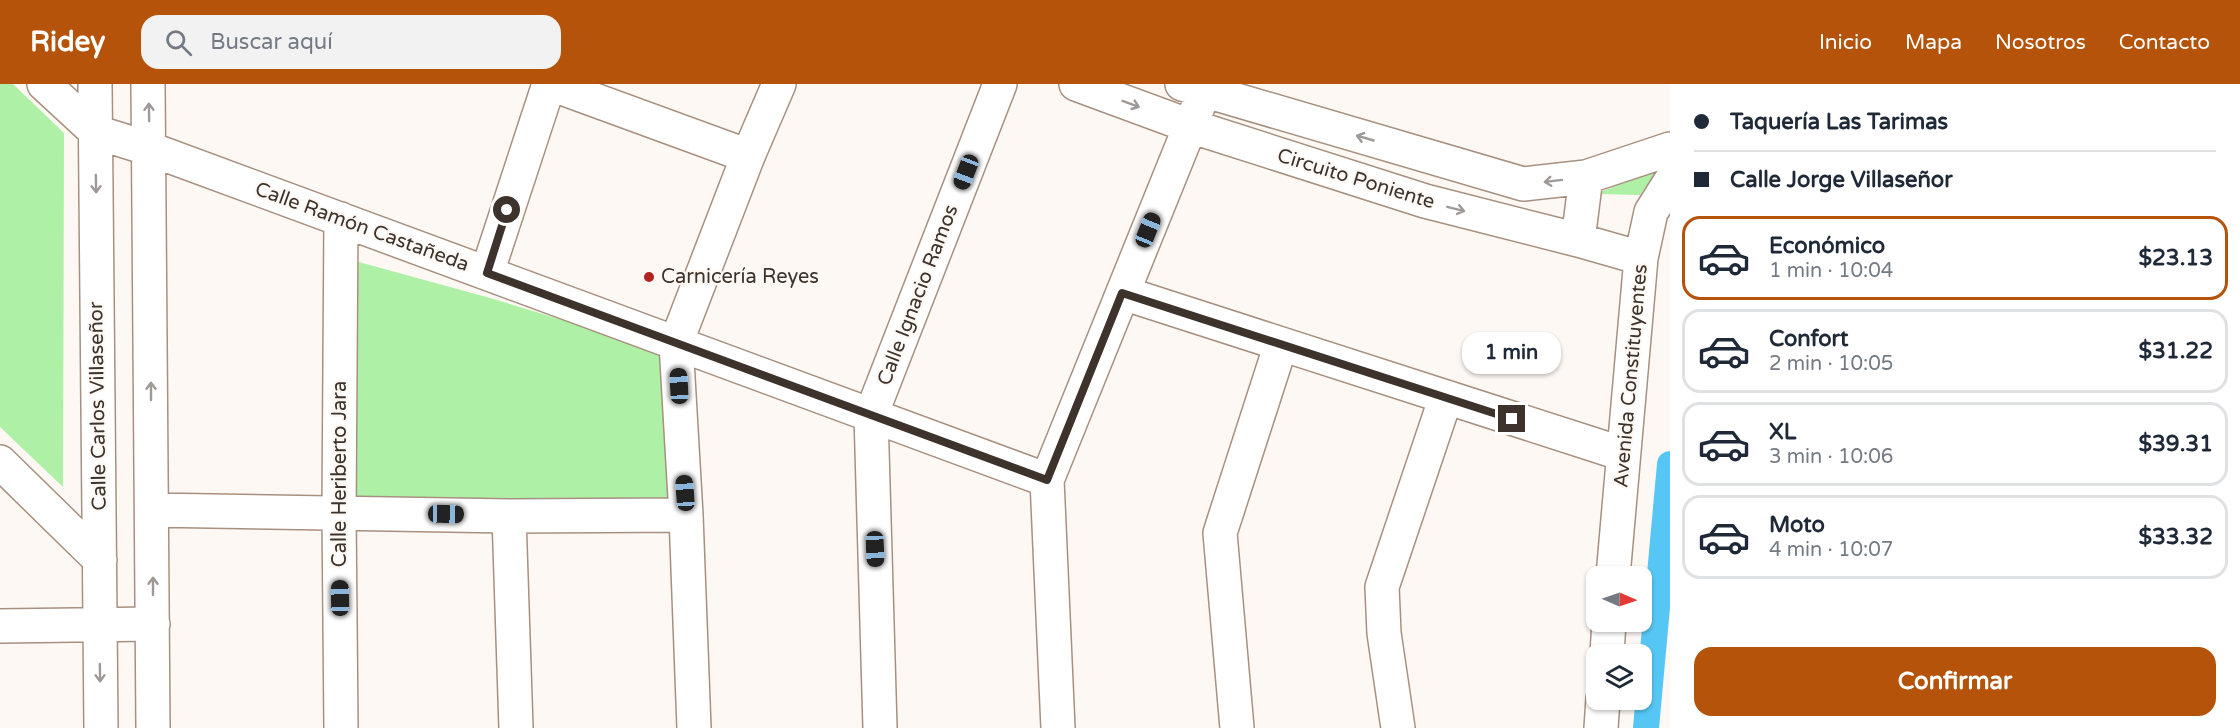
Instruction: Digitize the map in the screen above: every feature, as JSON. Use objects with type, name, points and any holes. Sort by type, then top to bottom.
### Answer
[{"type":"street","points":[[44,84],[96,132]]},
{"type":"street","name":"Calle Carlos Villaseñor","points":[[95,84],[101,728]]},
{"type":"street","points":[[148,84],[153,728]]},
{"type":"street","points":[[487,273],[550,84],[748,156]]},
{"type":"street","points":[[694,728],[686,515],[676,343],[778,84]]},
{"type":"street","name":"Calle Ignacio Ramos","points":[[880,728],[871,416],[1000,84]]},
{"type":"street","name":"Circuito Poniente","points":[[1076,84],[1190,126],[1425,201],[1641,258]]},
{"type":"street","points":[[1058,728],[1047,480],[1190,126],[1193,88]]},
{"type":"street","name":"Circuito Poniente","points":[[1193,88],[1523,184],[1586,177],[1670,149]]},
{"type":"street","name":"Calle Ramón Castañeda","points":[[96,132],[150,149],[1047,480]]},
{"type":"street","points":[[1578,240],[1586,177]]},
{"type":"street","name":"Avenida Constituyentes","points":[[1614,566],[1641,258],[1651,212],[1670,182]]},
{"type":"street","name":"Calle Heriberto Jara","points":[[341,219],[339,512],[341,728]]},
{"type":"street","points":[[1122,293],[1623,454]]},
{"type":"street","points":[[1237,728],[1220,533],[1281,344]]},
{"type":"street","points":[[1398,728],[1384,633],[1382,587],[1446,397]]},
{"type":"street","points":[[0,462],[100,560]]},
{"type":"street","points":[[152,510],[509,516],[686,515]]},
{"type":"street","points":[[509,516],[516,728]]},
{"type":"street","points":[[0,626],[153,624]]},
{"type":"street","points":[[1600,728],[1602,710]]},
{"type":"green space","points":[[0,84],[13,84],[64,133],[63,487],[0,427]]},
{"type":"green space","points":[[1658,170],[1640,195],[1595,194]]},
{"type":"green space","points":[[348,259],[490,298],[678,355],[670,511],[351,509]]},
{"type":"waterway","points":[[1646,728],[1670,464]]},
{"type":"place","name":"Carnicería Reyes","points":[[649,277]]},
{"type":"route","points":[[507,210],[487,273],[1047,480],[1122,293],[1512,419]]}]
